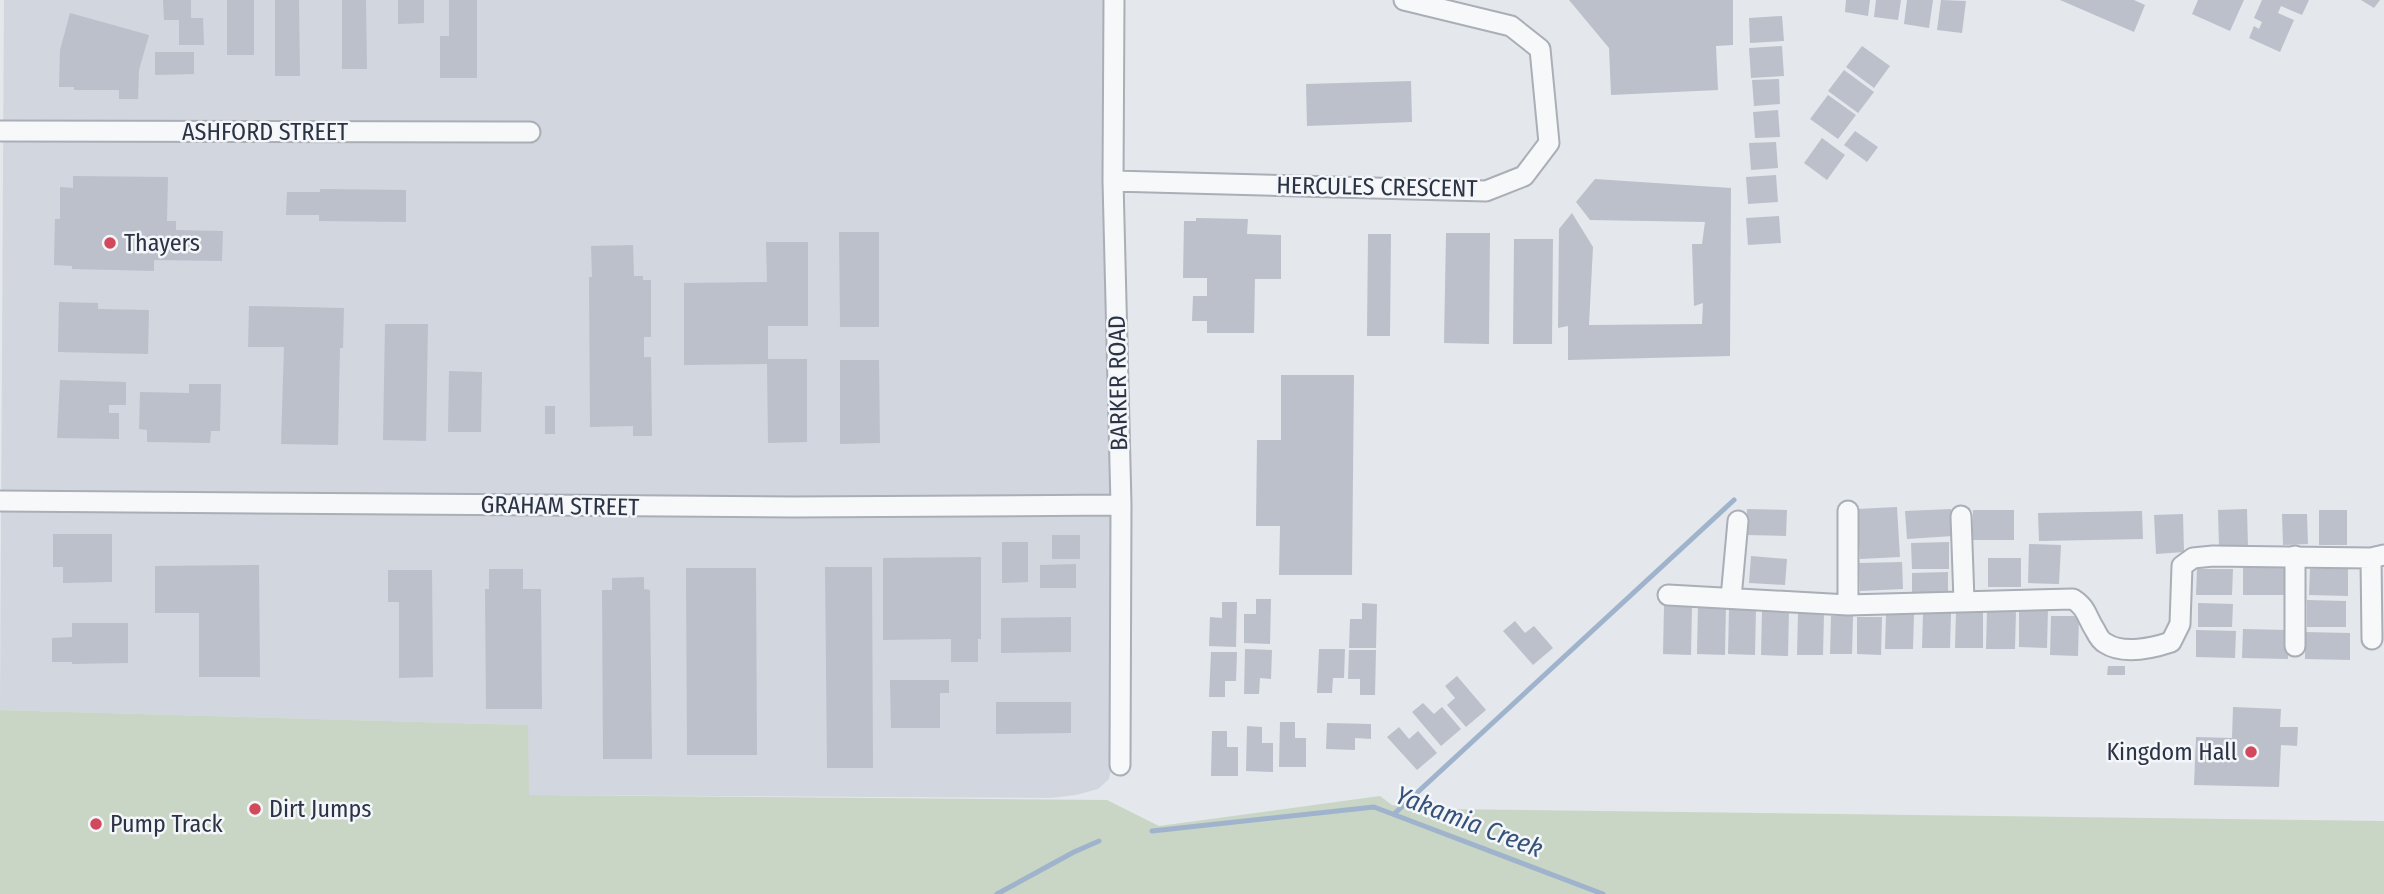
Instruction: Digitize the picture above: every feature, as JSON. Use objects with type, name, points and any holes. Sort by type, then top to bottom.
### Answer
[{"type":"street","name":"BARKER ROAD","points":[[1114,0],[1113,180],[1121,505],[1121,765]]},
{"type":"street","name":"HERCULES CRESCENT","points":[[1113,180],[1486,191],[1524,176],[1549,144],[1539,49],[1511,26],[1404,0]]},
{"type":"street","name":"ASHFORD STREET","points":[[0,131],[530,132]]},
{"type":"street","name":"GRAHAM STREET","points":[[0,500],[793,507],[1121,505]]},
{"type":"street","points":[[1848,511],[1848,605]]},
{"type":"street","points":[[1961,516],[1964,601]]},
{"type":"street","points":[[1731,598],[1738,521]]},
{"type":"street","points":[[1668,595],[1848,605],[2073,599],[2083,606],[2104,643],[2122,649],[2154,648],[2171,642],[2180,624],[2182,566],[2193,558],[2234,555],[2378,556],[2372,639]]},
{"type":"street","points":[[2295,556],[2295,646]]},
{"type":"shaded area","points":[[4,0],[1108,0],[1112,765],[1109,779],[1098,789],[1051,798],[528,795],[528,725],[0,710]]},
{"type":"green space","points":[[0,710],[528,725],[529,795],[1107,800],[1159,826],[1380,796],[1392,805],[1441,809],[2384,821],[2384,894],[0,894]]},
{"type":"building","points":[[163,0],[191,0],[191,18],[203,18],[204,45],[179,45],[179,20],[164,20]]},
{"type":"building","points":[[227,0],[254,0],[254,55],[227,55]]},
{"type":"building","points":[[275,0],[299,0],[300,76],[275,76]]},
{"type":"building","points":[[342,0],[366,0],[367,69],[342,69]]},
{"type":"building","points":[[398,0],[424,0],[424,23],[398,24]]},
{"type":"building","points":[[449,0],[477,0],[477,78],[440,78],[440,36],[449,36]]},
{"type":"building","points":[[1569,0],[1733,0],[1733,45],[1716,46],[1718,90],[1611,95],[1609,48]]},
{"type":"building","points":[[1846,0],[1870,0],[1868,16],[1845,12]]},
{"type":"building","points":[[1876,0],[1901,0],[1898,20],[1874,17]]},
{"type":"building","points":[[1907,0],[1933,0],[1929,28],[1904,24]]},
{"type":"building","points":[[1941,0],[1966,1],[1962,33],[1937,30]]},
{"type":"building","points":[[2060,0],[2134,0],[2145,5],[2134,32]]},
{"type":"building","points":[[2198,0],[2244,0],[2230,31],[2192,14]]},
{"type":"building","points":[[2262,0],[2309,0],[2302,15],[2281,6],[2278,13],[2294,20],[2280,52],[2249,38],[2254,26],[2259,29],[2262,22],[2254,18]]},
{"type":"building","points":[[2361,0],[2380,0],[2374,8]]},
{"type":"building","points":[[70,13],[149,35],[139,70],[138,99],[119,99],[119,90],[74,90],[74,87],[59,87],[60,50]]},
{"type":"building","points":[[1782,16],[1784,41],[1750,43],[1749,18]]},
{"type":"building","points":[[1782,46],[1784,76],[1751,78],[1749,48]]},
{"type":"building","points":[[1862,46],[1890,66],[1874,88],[1846,67]]},
{"type":"building","points":[[155,52],[194,52],[194,74],[155,75]]},
{"type":"building","points":[[1844,70],[1874,92],[1858,113],[1828,91]]},
{"type":"building","points":[[1779,79],[1780,104],[1754,106],[1752,80]]},
{"type":"building","points":[[1411,81],[1412,122],[1307,126],[1306,84]]},
{"type":"building","points":[[1828,95],[1856,115],[1838,139],[1810,119]]},
{"type":"building","points":[[1778,110],[1780,137],[1755,138],[1753,112]]},
{"type":"building","points":[[1855,131],[1878,147],[1867,162],[1844,145]]},
{"type":"building","points":[[1822,138],[1845,155],[1827,180],[1804,163]]},
{"type":"building","points":[[1776,142],[1778,168],[1751,170],[1749,143]]},
{"type":"building","points":[[1776,175],[1778,202],[1748,204],[1746,177]]},
{"type":"building","points":[[73,176],[168,177],[167,221],[176,221],[176,230],[223,231],[222,261],[154,260],[154,271],[72,269],[72,266],[54,265],[55,219],[60,219],[60,187],[73,188]]},
{"type":"building","points":[[1595,179],[1731,188],[1730,356],[1568,360],[1568,326],[1558,328],[1559,229],[1572,213],[1593,247],[1589,325],[1702,324],[1703,303],[1694,306],[1692,244],[1702,244],[1705,222],[1590,220],[1576,202]]},
{"type":"building","points":[[320,189],[406,190],[406,222],[319,221],[319,215],[286,215],[287,192],[320,192]]},
{"type":"building","points":[[1779,216],[1781,243],[1748,245],[1746,218]]},
{"type":"building","points":[[1196,218],[1248,219],[1247,234],[1281,235],[1281,279],[1255,279],[1254,333],[1207,333],[1207,321],[1192,321],[1193,296],[1207,296],[1207,278],[1183,278],[1184,221],[1196,221]]},
{"type":"building","points":[[839,232],[879,232],[879,327],[840,327]]},
{"type":"building","points":[[1446,233],[1490,233],[1489,344],[1444,343]]},
{"type":"building","points":[[1368,234],[1391,234],[1390,336],[1367,336]]},
{"type":"building","points":[[1514,239],[1553,239],[1552,344],[1513,344]]},
{"type":"building","points":[[766,242],[808,242],[808,326],[768,326],[768,359],[807,359],[807,442],[768,443],[767,364],[684,365],[684,283],[767,282]]},
{"type":"building","points":[[633,245],[634,276],[651,280],[651,337],[644,337],[644,357],[651,357],[652,436],[633,436],[633,426],[590,427],[591,246]]},
{"type":"building","points":[[59,302],[98,303],[98,309],[149,310],[148,354],[58,352]]},
{"type":"building","points":[[249,306],[344,308],[343,348],[340,348],[338,445],[281,444],[284,347],[248,347]]},
{"type":"building","points":[[385,324],[428,324],[426,441],[383,440]]},
{"type":"building","points":[[840,360],[879,360],[880,443],[840,444]]},
{"type":"building","points":[[449,371],[482,372],[481,432],[448,432]]},
{"type":"building","points":[[1281,375],[1354,375],[1352,575],[1279,575],[1280,526],[1256,526],[1257,440],[1281,440]]},
{"type":"building","points":[[60,380],[126,382],[126,405],[109,405],[109,413],[119,413],[119,439],[57,438]]},
{"type":"building","points":[[189,384],[221,384],[220,431],[211,431],[210,443],[147,442],[147,430],[139,429],[140,392],[189,393]]},
{"type":"building","points":[[545,406],[555,406],[555,434],[545,434]]},
{"type":"building","points":[[1897,507],[1900,557],[1860,559],[1857,509]]},
{"type":"building","points":[[1747,509],[1787,510],[1786,536],[1746,535]]},
{"type":"building","points":[[1951,509],[1953,536],[1907,539],[1905,511]]},
{"type":"building","points":[[2247,509],[2248,547],[2219,547],[2218,510]]},
{"type":"building","points":[[1973,510],[2014,510],[2014,540],[1972,540]]},
{"type":"building","points":[[2319,510],[2347,510],[2347,545],[2319,545]]},
{"type":"building","points":[[2142,511],[2143,539],[2039,541],[2038,513]]},
{"type":"building","points":[[2183,514],[2184,552],[2156,554],[2154,515]]},
{"type":"building","points":[[2282,514],[2307,514],[2308,544],[2283,545]]},
{"type":"building","points":[[53,534],[112,534],[112,582],[63,583],[63,567],[53,567]]},
{"type":"building","points":[[1052,535],[1080,535],[1080,559],[1052,559]]},
{"type":"building","points":[[1002,542],[1028,542],[1028,582],[1002,583]]},
{"type":"building","points":[[1949,542],[1949,569],[1912,569],[1911,543]]},
{"type":"building","points":[[2029,544],[2061,545],[2059,584],[2028,583]]},
{"type":"building","points":[[1751,556],[1787,559],[1785,585],[1749,583]]},
{"type":"building","points":[[981,557],[981,639],[978,639],[978,662],[951,662],[951,639],[883,640],[883,558]]},
{"type":"building","points":[[1988,558],[2021,558],[2021,587],[1988,587]]},
{"type":"building","points":[[1902,562],[1903,589],[1860,591],[1859,563]]},
{"type":"building","points":[[1076,564],[1076,588],[1040,588],[1040,565]]},
{"type":"building","points":[[259,565],[260,677],[199,677],[199,613],[155,613],[155,566]]},
{"type":"building","points":[[2243,566],[2287,567],[2286,595],[2243,595]]},
{"type":"building","points":[[825,567],[872,567],[873,768],[827,768]]},
{"type":"building","points":[[686,568],[756,568],[757,755],[687,755]]},
{"type":"building","points":[[489,569],[523,569],[523,589],[541,589],[542,709],[486,709],[485,589],[489,589]]},
{"type":"building","points":[[2197,569],[2233,569],[2232,595],[2196,595]]},
{"type":"building","points":[[2310,569],[2348,569],[2348,596],[2309,595]]},
{"type":"building","points":[[388,570],[432,570],[433,677],[399,678],[399,602],[388,602]]},
{"type":"building","points":[[1948,572],[1948,601],[1912,601],[1912,573]]},
{"type":"building","points":[[644,577],[644,589],[650,590],[652,759],[603,759],[602,590],[612,590],[612,578]]},
{"type":"building","points":[[1256,599],[1271,599],[1270,644],[1244,643],[1244,614],[1256,614]]},
{"type":"building","points":[[2307,600],[2346,601],[2346,627],[2307,627]]},
{"type":"building","points":[[1222,602],[1237,602],[1236,647],[1209,646],[1210,617],[1222,618]]},
{"type":"building","points":[[1362,603],[1377,604],[1376,648],[1349,648],[1350,619],[1362,619]]},
{"type":"building","points":[[2198,603],[2233,604],[2232,627],[2198,627]]},
{"type":"building","points":[[1698,604],[1726,605],[1725,655],[1697,654]]},
{"type":"building","points":[[1664,606],[1692,606],[1691,655],[1663,654]]},
{"type":"building","points":[[1729,608],[1756,608],[1755,655],[1728,654]]},
{"type":"building","points":[[2019,608],[2048,609],[2047,648],[2019,647]]},
{"type":"building","points":[[1762,609],[1789,610],[1788,656],[1761,655]]},
{"type":"building","points":[[1987,610],[2016,610],[2015,649],[1986,649]]},
{"type":"building","points":[[1956,611],[1983,611],[1983,648],[1955,648]]},
{"type":"building","points":[[1798,613],[1824,613],[1823,655],[1797,655]]},
{"type":"building","points":[[1923,613],[1951,613],[1950,648],[1922,648]]},
{"type":"building","points":[[1886,614],[1914,614],[1913,649],[1885,649]]},
{"type":"building","points":[[1831,616],[1853,616],[1852,654],[1830,654]]},
{"type":"building","points":[[2051,616],[2079,616],[2078,656],[2050,655]]},
{"type":"building","points":[[1071,617],[1071,652],[1001,653],[1001,618]]},
{"type":"building","points":[[1857,617],[1882,617],[1881,655],[1857,654]]},
{"type":"building","points":[[1515,621],[1525,633],[1534,626],[1553,648],[1533,665],[1503,631]]},
{"type":"building","points":[[72,623],[128,623],[128,663],[52,662],[52,638],[72,637]]},
{"type":"building","points":[[2243,629],[2289,630],[2288,659],[2242,658]]},
{"type":"building","points":[[2196,630],[2236,631],[2235,658],[2196,657]]},
{"type":"building","points":[[2305,632],[2350,633],[2350,660],[2305,659]]},
{"type":"building","points":[[1245,649],[1272,650],[1271,679],[1260,678],[1259,694],[1244,694]]},
{"type":"building","points":[[1319,649],[1345,649],[1344,678],[1333,678],[1332,693],[1317,693]]},
{"type":"building","points":[[1349,650],[1376,650],[1375,695],[1360,695],[1360,679],[1348,679]]},
{"type":"building","points":[[1211,652],[1237,652],[1236,681],[1225,681],[1225,697],[1209,697]]},
{"type":"building","points":[[2108,666],[2125,666],[2125,675],[2107,675]]},
{"type":"building","points":[[1457,676],[1486,710],[1466,727],[1447,705],[1455,698],[1445,686]]},
{"type":"building","points":[[890,680],[949,680],[949,693],[940,693],[940,728],[891,728]]},
{"type":"building","points":[[996,702],[1071,702],[1071,733],[996,734]]},
{"type":"building","points":[[1423,703],[1434,714],[1442,707],[1461,729],[1441,746],[1412,712]]},
{"type":"building","points":[[2233,707],[2281,709],[2280,727],[2298,727],[2297,746],[2281,745],[2279,787],[2194,785],[2196,737],[2232,738]]},
{"type":"building","points":[[1280,722],[1295,722],[1295,738],[1306,738],[1306,767],[1279,767]]},
{"type":"building","points":[[1327,723],[1371,724],[1371,739],[1355,738],[1355,750],[1326,749]]},
{"type":"building","points":[[1247,726],[1262,727],[1262,743],[1273,743],[1273,772],[1246,771]]},
{"type":"building","points":[[1399,727],[1409,739],[1418,731],[1437,753],[1417,770],[1387,737]]},
{"type":"building","points":[[1212,731],[1227,731],[1227,747],[1238,747],[1238,776],[1211,776]]},
{"type":"waterway","points":[[1394,814],[1734,500]]},
{"type":"waterway","name":"Yakamia Creek","points":[[1152,831],[1374,807],[1603,894]]},
{"type":"waterway","name":"Yakamia Creek","points":[[997,894],[1099,841]]},
{"type":"place","name":"Thayers","points":[[110,243]]},
{"type":"place","name":"Kingdom Hall","points":[[2251,752]]},
{"type":"place","name":"Dirt Jumps","points":[[255,809]]},
{"type":"place","name":"Pump Track","points":[[96,824]]}]
